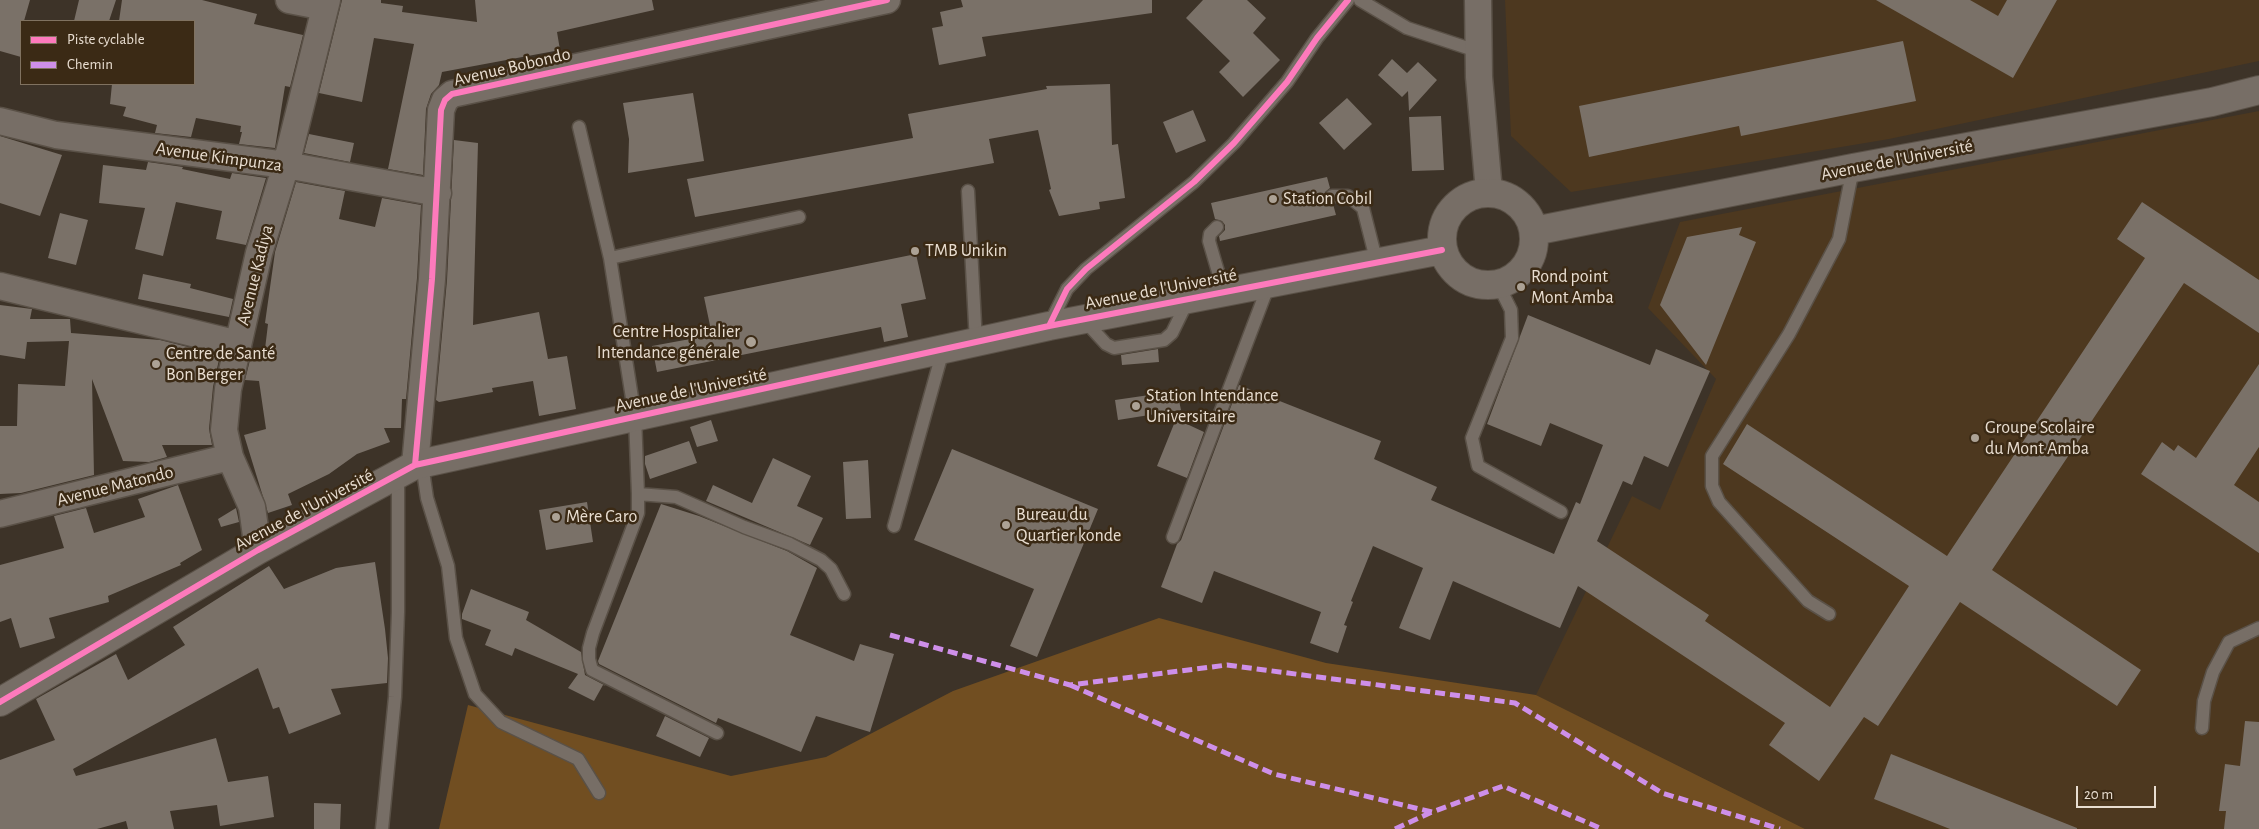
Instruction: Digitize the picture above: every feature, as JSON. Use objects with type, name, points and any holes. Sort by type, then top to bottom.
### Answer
[{"type":"street","points":[[289,0],[326,4]]},
{"type":"street","name":"Avenue Bobondo","points":[[412,468],[438,193],[442,110],[445,100],[452,94],[887,0]]},
{"type":"street","points":[[1478,0],[1479,77],[1489,192]]},
{"type":"street","name":"Avenue Kadiya","points":[[258,550],[252,507],[230,457],[224,430],[228,389],[259,254],[286,165],[326,4]]},
{"type":"street","name":"Avenue de l'Université","points":[[1534,231],[1853,168],[2202,104],[2259,90]]},
{"type":"street","name":"Avenue Kimpunza","points":[[0,121],[56,135],[286,165],[438,193]]},
{"type":"street","points":[[1489,192],[1510,198],[1526,212],[1534,231],[1534,252],[1524,270],[1508,282],[1487,286],[1468,282],[1451,269],[1442,250],[1442,229],[1451,210],[1468,196],[1489,192]]},
{"type":"street","name":"Avenue de l'Université","points":[[0,702],[258,550],[412,468],[1049,326],[1442,250]]},
{"type":"street","points":[[0,286],[238,344]]},
{"type":"street","name":"Avenue Matondo","points":[[0,514],[230,457]]},
{"type":"lane","points":[[1049,326],[1068,289],[1086,269],[1194,182],[1234,144],[1287,82],[1317,38],[1348,0]]},
{"type":"lane","points":[[1360,0],[1407,28],[1480,52]]},
{"type":"lane","points":[[579,127],[610,258],[635,417],[638,494],[638,513],[633,530],[589,648],[592,670],[718,733]]},
{"type":"lane","points":[[1829,614],[1808,601],[1719,502],[1712,486],[1712,456],[1789,334],[1839,238],[1853,168]]},
{"type":"lane","points":[[968,191],[976,343]]},
{"type":"lane","points":[[1332,196],[1348,196],[1363,208],[1377,263]]},
{"type":"lane","points":[[610,258],[799,217]]},
{"type":"lane","points":[[1217,227],[1210,234],[1209,240],[1224,292]]},
{"type":"lane","points":[[1173,537],[1269,284]]},
{"type":"lane","points":[[1498,284],[1511,310],[1512,338],[1472,438],[1478,466],[1561,512]]},
{"type":"lane","points":[[1084,319],[1106,344],[1121,348],[1164,340],[1172,334],[1188,300]]},
{"type":"lane","points":[[894,526],[943,350]]},
{"type":"lane","points":[[412,468],[427,498],[448,566],[456,638],[475,694],[501,722],[578,759],[599,794]]},
{"type":"lane","points":[[382,829],[395,697],[398,612],[412,468]]},
{"type":"lane","points":[[638,494],[676,497],[821,560],[831,569],[844,594]]},
{"type":"lane","points":[[2202,728],[2204,701],[2213,672],[2229,642],[2259,628]]},
{"type":"shaded area","points":[[1505,0],[2259,0],[2259,61],[1889,139],[1571,192],[1511,136]]},
{"type":"shaded area","name":"Groupe Scolaire du Mont Amba","points":[[2259,111],[2259,829],[1805,829],[1536,695],[1632,496],[1660,510],[1716,379],[1648,308],[1680,222]]},
{"type":"shaded area","points":[[1159,618],[1326,663],[1536,695],[1805,829],[439,829],[468,705],[731,776],[826,757],[953,691]]},
{"type":"building","points":[[0,0],[30,0],[24,20],[20,20],[20,57],[0,51]]},
{"type":"building","points":[[79,0],[116,0],[109,20],[74,20]]},
{"type":"building","points":[[122,0],[202,0],[257,14],[254,24],[303,35],[290,87],[285,86],[275,148],[239,144],[242,132],[240,132],[241,126],[196,118],[191,137],[155,133],[157,125],[123,116],[126,107],[110,104],[112,85],[195,85],[195,20],[119,20]]},
{"type":"building","points":[[342,0],[381,0],[381,3],[403,6],[402,12],[477,22],[475,0],[652,0],[654,10],[557,32],[560,50],[442,72],[439,85],[431,94],[426,109],[423,175],[388,169],[414,44],[374,38],[362,102],[319,93]]},
{"type":"building","points":[[961,0],[1152,0],[1152,13],[982,37],[986,56],[939,65],[932,28],[943,26],[940,12],[963,7]]},
{"type":"building","points":[[1203,0],[1247,0],[1266,18],[1253,33],[1280,60],[1243,97],[1219,72],[1230,61],[1186,18]]},
{"type":"building","points":[[1876,0],[1970,0],[1998,16],[2007,0],[2057,0],[2013,78]]},
{"type":"building","points":[[1903,41],[1916,101],[1741,136],[1739,126],[1589,157],[1579,106]]},
{"type":"building","points":[[1392,59],[1407,73],[1418,62],[1437,80],[1409,111],[1408,91],[1402,97],[1378,75]]},
{"type":"building","points":[[1110,84],[1112,145],[1118,144],[1125,198],[1099,202],[1100,209],[1059,216],[1049,190],[1051,189],[1038,130],[989,139],[994,163],[695,217],[687,179],[913,138],[908,114],[1047,89],[1046,86]]},
{"type":"building","points":[[693,93],[704,161],[628,173],[629,139],[623,103]]},
{"type":"building","points":[[1347,98],[1372,124],[1344,150],[1319,123]]},
{"type":"building","points":[[1193,110],[1206,141],[1176,153],[1163,122]]},
{"type":"building","points":[[1441,116],[1444,170],[1412,171],[1409,117]]},
{"type":"building","points":[[309,134],[354,143],[350,162],[304,153]]},
{"type":"building","points":[[0,136],[62,155],[40,216],[0,203]]},
{"type":"building","points":[[454,140],[478,143],[473,325],[539,312],[548,359],[567,356],[576,409],[539,416],[533,381],[492,388],[493,392],[439,402],[436,400],[447,280]]},
{"type":"building","points":[[148,162],[183,167],[182,169],[230,179],[232,173],[266,178],[246,245],[216,239],[222,211],[176,202],[163,256],[135,249],[145,208],[99,203],[103,165],[146,170]]},
{"type":"building","points":[[1327,177],[1330,188],[1325,192],[1324,196],[1328,203],[1333,204],[1336,215],[1220,241],[1219,236],[1225,230],[1225,225],[1222,221],[1215,219],[1211,203]]},
{"type":"building","points":[[296,182],[345,191],[339,219],[375,227],[382,198],[421,205],[417,278],[406,399],[402,399],[401,428],[384,428],[390,442],[357,454],[329,474],[288,494],[292,505],[268,513],[244,435],[266,429],[259,381],[245,380],[253,348],[265,349],[268,324],[265,323],[275,252]]},
{"type":"building","points":[[2142,202],[2259,280],[2259,333],[2184,283],[1992,570],[2141,670],[2117,706],[1960,602],[1878,726],[1864,717],[1819,781],[1769,745],[1785,723],[1578,586],[1560,628],[1453,581],[1430,640],[1399,628],[1423,568],[1373,546],[1351,601],[1353,602],[1344,625],[1347,626],[1338,653],[1310,643],[1321,612],[1214,571],[1202,603],[1161,587],[1177,544],[1181,540],[1239,385],[1381,441],[1374,459],[1437,487],[1431,500],[1554,554],[1576,502],[1580,504],[1603,445],[1550,423],[1541,446],[1487,424],[1528,315],[1650,365],[1656,349],[1710,371],[1668,467],[1644,456],[1632,485],[1623,481],[1597,541],[1709,615],[1705,621],[1830,707],[1909,586],[1723,464],[1747,424],[1947,556],[2145,258],[2117,239]]},
{"type":"building","points":[[60,213],[88,220],[76,265],[48,258]]},
{"type":"building","points":[[1742,227],[1739,235],[1756,242],[1706,365],[1660,305],[1687,237]]},
{"type":"building","points":[[916,254],[926,299],[901,304],[908,337],[884,342],[881,327],[657,372],[652,346],[712,335],[704,297]]},
{"type":"building","points":[[143,274],[191,284],[190,288],[233,299],[229,317],[138,299]]},
{"type":"building","points":[[0,305],[32,309],[30,319],[70,319],[71,333],[160,340],[220,355],[213,387],[209,429],[212,445],[162,445],[167,457],[149,462],[123,461],[92,379],[94,475],[21,493],[0,494],[0,426],[17,426],[18,384],[65,386],[69,341],[27,342],[25,359],[0,355]]},
{"type":"building","points":[[1158,349],[1159,362],[1122,365],[1121,355]]},
{"type":"building","points":[[2259,364],[2259,447],[2234,485],[2259,502],[2259,553],[2141,474],[2162,442],[2174,451],[2178,445],[2196,458]]},
{"type":"building","points":[[1177,391],[1181,410],[1118,420],[1115,400]]},
{"type":"building","points":[[1176,419],[1204,432],[1187,478],[1157,466]]},
{"type":"building","points":[[711,420],[718,441],[697,447],[690,427]]},
{"type":"building","points":[[689,441],[697,463],[650,479],[645,464],[645,456]]},
{"type":"building","name":"Bureau du Quartier konde","points":[[952,449],[1098,509],[1037,657],[1010,646],[1034,589],[914,540]]},
{"type":"building","points":[[773,458],[811,476],[797,506],[823,518],[810,545],[706,501],[713,485],[752,503]]},
{"type":"building","points":[[868,460],[871,518],[846,519],[843,462]]},
{"type":"building","points":[[178,485],[202,550],[180,563],[181,565],[108,596],[109,602],[49,618],[55,638],[20,648],[11,618],[0,622],[0,565],[64,548],[54,516],[86,508],[94,533],[145,517],[138,499]]},
{"type":"building","points":[[587,502],[593,542],[546,550],[539,510]]},
{"type":"building","points":[[661,504],[699,516],[787,551],[817,568],[790,635],[854,661],[860,644],[894,654],[870,732],[816,716],[801,752],[718,718],[716,723],[599,664],[598,661]]},
{"type":"building","points":[[236,508],[239,522],[221,527],[218,519]]},
{"type":"building","points":[[375,562],[388,658],[387,683],[331,689],[341,714],[289,734],[279,707],[273,709],[258,668],[73,769],[76,776],[216,738],[228,782],[268,776],[274,817],[220,826],[217,805],[170,811],[174,829],[128,829],[126,821],[97,829],[0,829],[0,760],[55,740],[36,699],[116,654],[128,680],[185,645],[173,627],[269,566],[284,589],[336,568]]},
{"type":"building","points":[[471,589],[529,612],[526,620],[581,652],[585,675],[606,686],[603,685],[594,701],[568,688],[578,674],[515,648],[512,656],[485,645],[491,630],[462,619]]},
{"type":"building","points":[[665,716],[709,738],[700,757],[656,736]]},
{"type":"building","points":[[2245,721],[2259,722],[2259,829],[2224,829],[2226,811],[2219,811],[2225,764],[2240,766]]},
{"type":"building","points":[[1891,754],[2077,829],[1950,829],[1874,799]]},
{"type":"building","points":[[314,803],[341,804],[340,829],[314,829]]},
{"type":"marked path","points":[[890,635],[1070,685],[1227,665],[1515,703],[1662,793],[1780,829]]},
{"type":"marked path","points":[[1070,685],[1274,774],[1432,812],[1503,786],[1602,829]]},
{"type":"marked path","points":[[1395,829],[1432,812]]},
{"type":"cycle path","points":[[415,465],[432,279],[441,110],[445,100],[452,94],[887,0]]},
{"type":"cycle path","points":[[1049,326],[1067,289],[1086,269],[1194,182],[1234,143],[1287,82],[1317,38],[1348,0]]},
{"type":"cycle path","points":[[0,702],[258,550],[415,465],[1049,326],[1442,250]]},
{"type":"place","name":"Station Cobil","points":[[1273,199]]},
{"type":"place","name":"TMB Unikin","points":[[915,251]]},
{"type":"place","name":"Rond point Mont Amba","points":[[1521,287]]},
{"type":"place","name":"Centre Hospitalier Intendance générale","points":[[751,342]]},
{"type":"place","name":"Centre de Santé Bon Berger","points":[[156,364]]},
{"type":"place","name":"Station Intendance Universitaire","points":[[1136,406]]},
{"type":"place","name":"Groupe Scolaire du Mont Amba","points":[[1975,438]]},
{"type":"place","name":"Mère Caro","points":[[556,517]]},
{"type":"place","name":"Bureau du Quartier konde","points":[[1006,525]]}]
